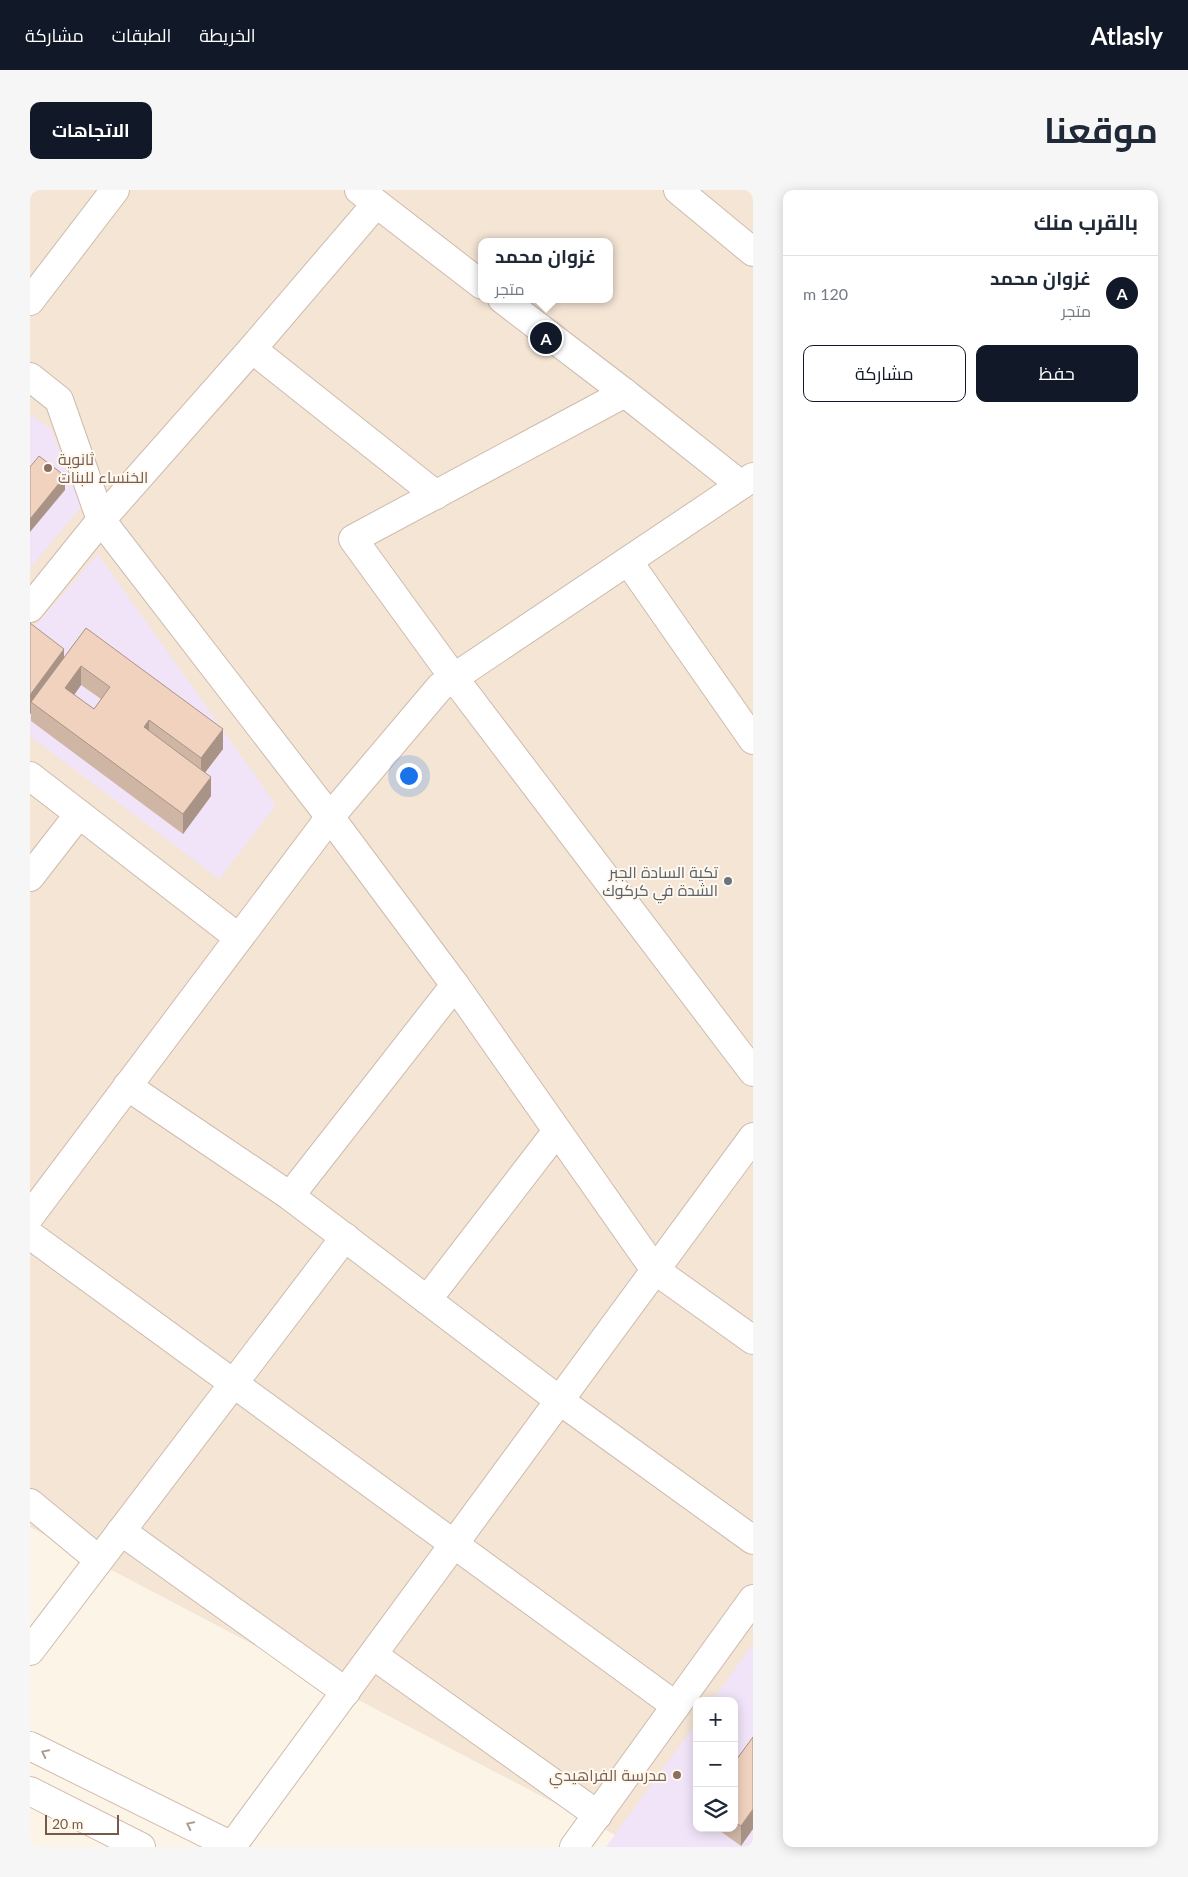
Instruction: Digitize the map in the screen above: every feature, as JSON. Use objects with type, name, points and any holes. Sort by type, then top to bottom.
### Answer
[{"type":"street","points":[[678,190],[753,252]]},
{"type":"street","points":[[30,301],[103,194]]},
{"type":"street","points":[[30,608],[101,520],[252,349],[367,197],[478,282]]},
{"type":"street","points":[[30,1216],[330,817],[440,687],[747,481],[625,393],[507,303]]},
{"type":"street","points":[[252,349],[436,495]]},
{"type":"street","points":[[30,377],[59,400],[101,520],[330,817],[455,985],[655,1270],[753,1340]]},
{"type":"street","points":[[625,393],[353,538],[454,678],[753,1072]]},
{"type":"street","points":[[628,561],[753,740]]},
{"type":"street","points":[[30,776],[239,938]]},
{"type":"street","points":[[30,877],[79,814]]},
{"type":"street","points":[[290,1196],[455,985]]},
{"type":"street","points":[[128,1086],[290,1196],[559,1400],[753,1540]]},
{"type":"street","points":[[427,1300],[557,1131]]},
{"type":"street","points":[[30,1746],[233,1847],[753,1137]]},
{"type":"street","points":[[30,1235],[676,1706]]},
{"type":"street","points":[[30,1651],[345,1237]]},
{"type":"street","points":[[30,1503],[99,1560]]},
{"type":"street","points":[[121,1531],[346,1692]]},
{"type":"street","points":[[574,1847],[753,1599]]},
{"type":"street","points":[[373,1655],[598,1814]]},
{"type":"street","points":[[30,1792],[141,1847]]},
{"type":"shaded area","points":[[30,190],[753,190],[753,1847],[638,1847],[30,1527]]},
{"type":"shaded area","name":"ثانوية الخنساء للبنات","points":[[30,414],[51,429],[82,506],[30,568]]},
{"type":"shaded area","points":[[98,554],[276,805],[219,879],[30,736],[30,632]]},
{"type":"shaded area","name":"مدرسة الفراهيدي","points":[[753,1644],[753,1847],[606,1847],[693,1727],[693,1832],[738,1832],[738,1697],[715,1697]]},
{"type":"building","points":[[39,456],[65,476],[30,519],[30,467]]},
{"type":"building","points":[[30,623],[64,649],[30,695]]},
{"type":"building","points":[[86,628],[223,729],[201,758],[149,720],[144,727],[211,777],[183,814],[31,702]],"holes":[[[81,666],[110,687],[94,709],[65,688]]]},
{"type":"building","points":[[753,1737],[753,1809],[741,1826],[738,1824],[738,1758]]},
{"type":"place","name":"غزوان محمد","points":[[546,338]]},
{"type":"place","name":"ثانوية الخنساء للبنات","points":[[48,468]]},
{"type":"place","name":"تكية السادة الجبر الشدة في كركوك","points":[[728,881]]},
{"type":"place","name":"مدرسة الفراهيدي","points":[[677,1775]]}]
